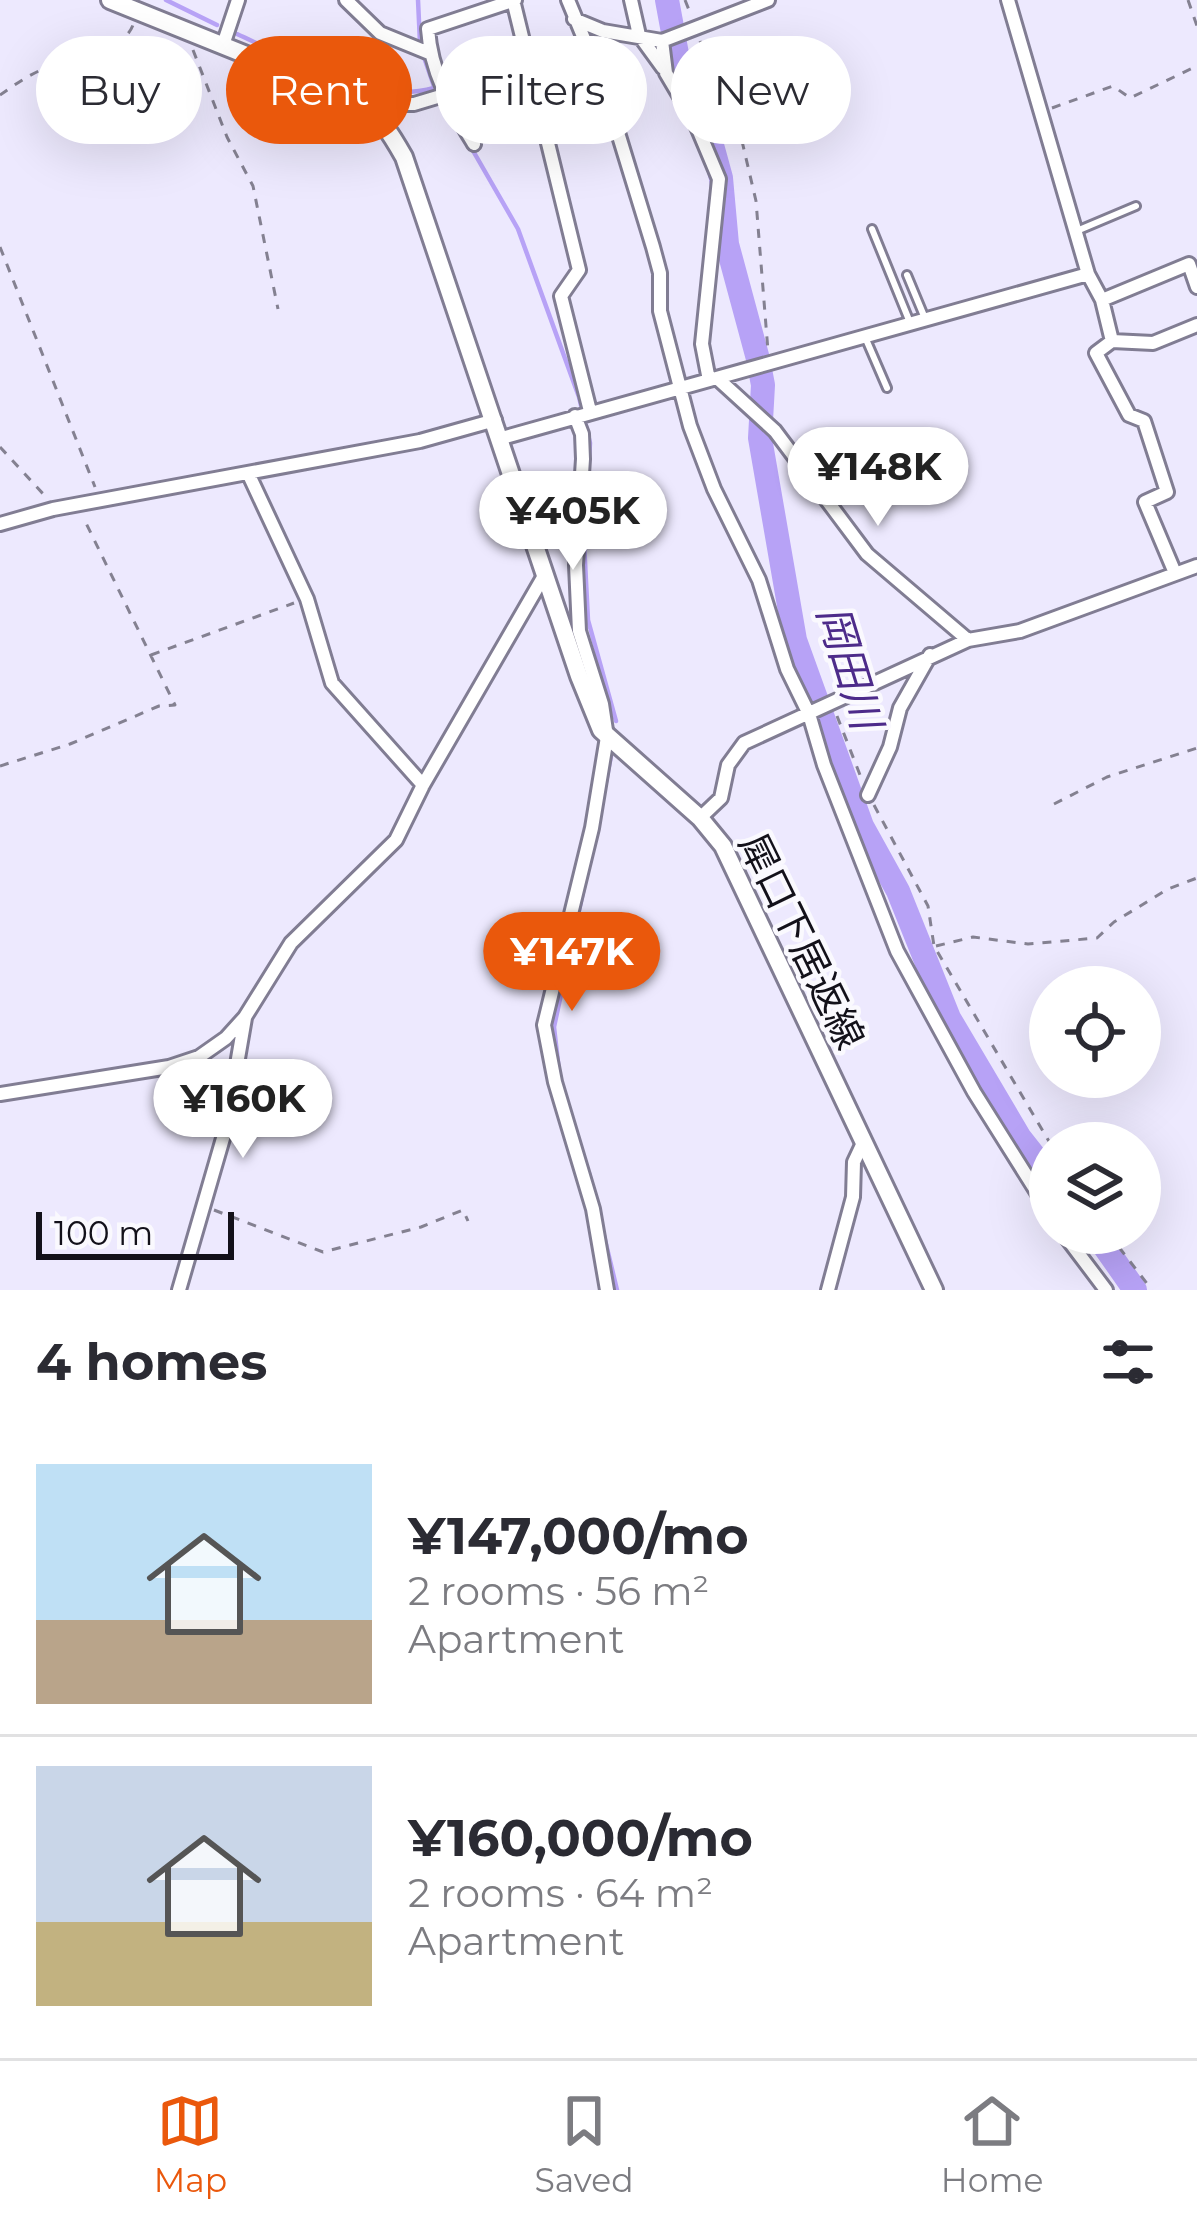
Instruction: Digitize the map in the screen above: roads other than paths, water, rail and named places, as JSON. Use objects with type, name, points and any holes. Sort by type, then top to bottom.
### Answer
[{"type":"main road","name":"犀口下居返線","points":[[110,0],[226,46]]},
{"type":"main road","name":"犀口下居返線","points":[[396,144],[579,676],[608,736],[700,818],[723,846],[934,1290]]},
{"type":"street","points":[[223,45],[238,0]]},
{"type":"street","points":[[346,0],[380,32],[422,52]]},
{"type":"street","points":[[436,91],[422,52],[428,29],[514,0],[579,270],[561,296],[590,411]]},
{"type":"street","points":[[568,0],[604,87],[653,248],[660,272],[660,310],[678,390],[714,489],[759,580],[788,669],[897,951],[974,1092],[1029,1180]]},
{"type":"street","points":[[631,0],[639,35],[695,122],[719,179],[701,344],[713,379],[775,431],[867,554],[968,640]]},
{"type":"street","points":[[574,19],[603,31],[662,41],[768,0]]},
{"type":"street","points":[[1008,0],[1112,341]]},
{"type":"street","points":[[662,41],[666,73]]},
{"type":"street","points":[[1102,300],[1189,264],[1197,287]]},
{"type":"street","points":[[0,524],[100,500],[575,416],[1088,274]]},
{"type":"street","points":[[1175,573],[1145,502],[1166,493],[1144,422],[1129,415],[1096,353],[1112,341],[1153,343],[1197,326]]},
{"type":"street","points":[[575,416],[584,458],[576,566],[579,632],[608,736],[592,828],[544,1025],[555,1082],[593,1209],[607,1290]]},
{"type":"street","points":[[249,475],[307,599],[332,683],[422,785]]},
{"type":"street","points":[[700,818],[721,798],[728,765],[744,743],[929,655],[968,640],[1020,631],[1197,566]]},
{"type":"street","points":[[0,1094],[169,1067],[199,1057],[226,1038],[245,1017],[291,943],[396,840],[422,785],[545,573]]},
{"type":"street","points":[[868,795],[890,747],[900,708],[929,655]]},
{"type":"street","points":[[179,1290],[226,1129],[245,1017]]},
{"type":"street","points":[[829,1290],[854,1197],[854,1162],[862,1145]]},
{"type":"street","points":[[1079,1254],[1106,1290]]},
{"type":"lane","points":[[1076,231],[1136,206]]},
{"type":"lane","points":[[872,229],[910,324]]},
{"type":"lane","points":[[907,275],[926,320]]},
{"type":"lane","points":[[865,337],[887,388]]},
{"type":"waterway","points":[[166,0],[217,25]]},
{"type":"waterway","points":[[418,0],[420,43]]},
{"type":"waterway","name":"岡田川","points":[[667,0],[677,54],[704,116],[721,178],[727,244],[758,359],[763,385],[760,438],[795,640],[862,826],[898,891],[949,1018],[1029,1149]]},
{"type":"waterway","points":[[237,34],[358,86],[409,92],[434,88]]},
{"type":"waterway","points":[[423,54],[436,92]]},
{"type":"waterway","points":[[472,149],[518,229],[579,397],[590,443],[584,542],[588,620],[616,721]]},
{"type":"waterway","points":[[606,782],[611,756]]},
{"type":"waterway","points":[[559,1071],[554,1027],[589,864]]},
{"type":"waterway","points":[[589,1173],[617,1290]]},
{"type":"waterway","name":"岡田川","points":[[1110,1254],[1135,1290]]}]
